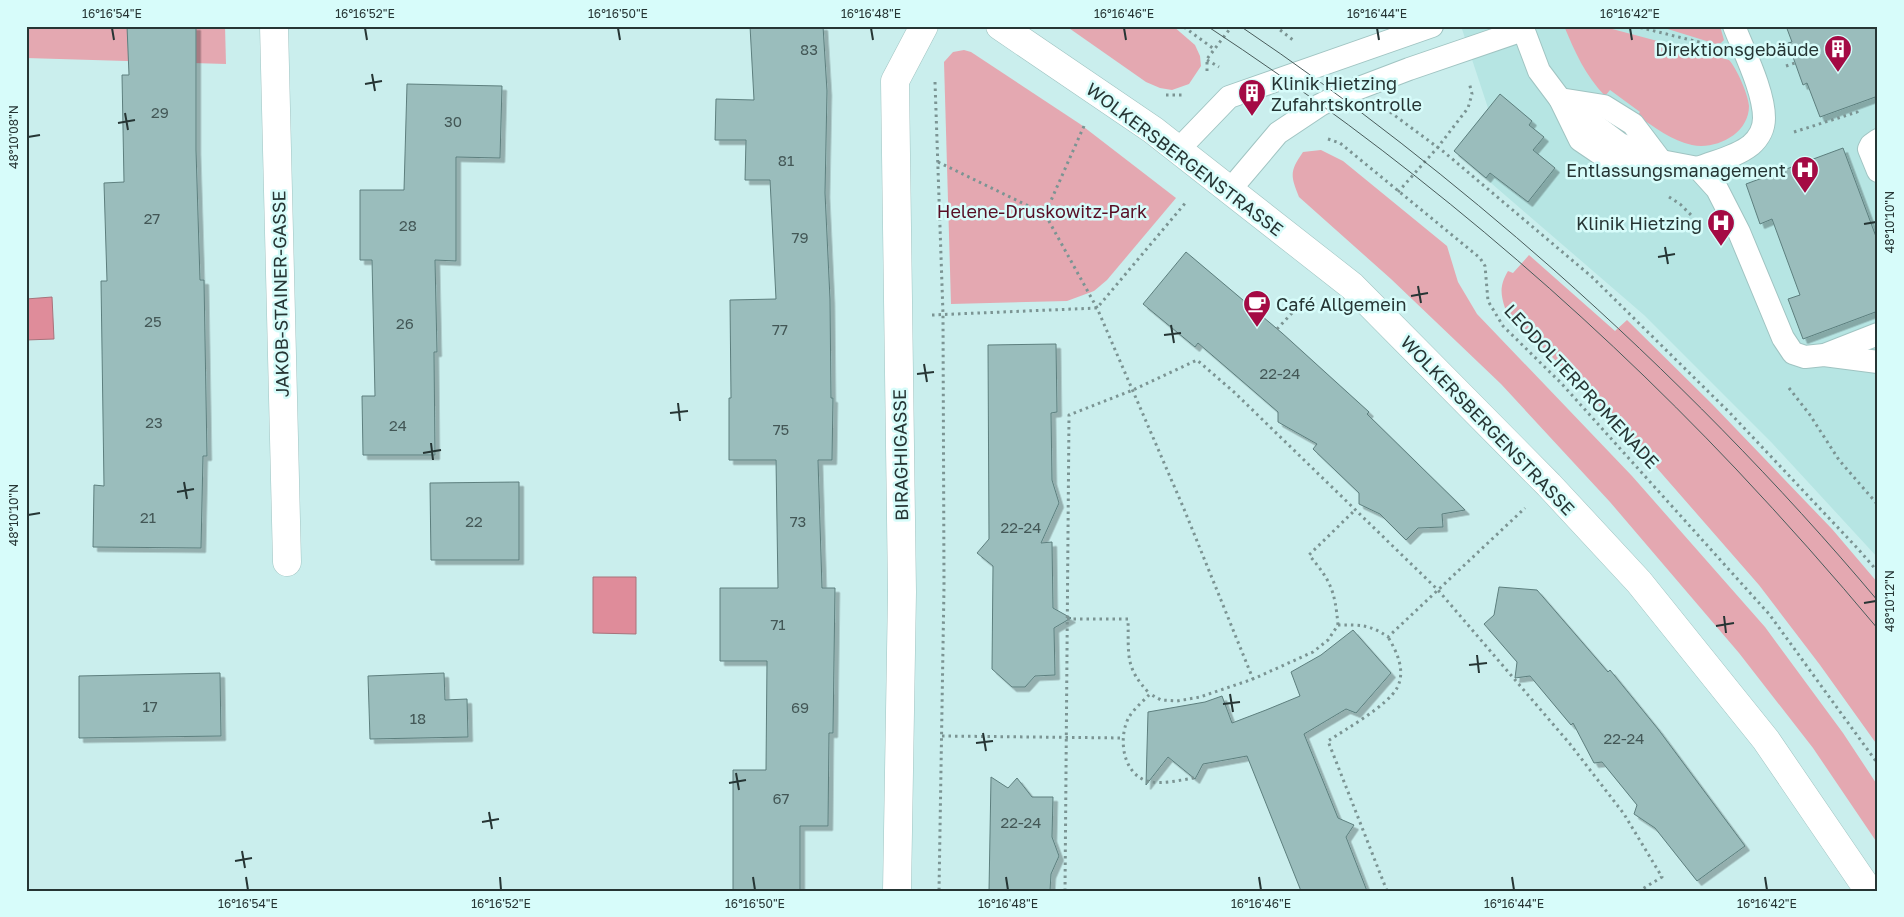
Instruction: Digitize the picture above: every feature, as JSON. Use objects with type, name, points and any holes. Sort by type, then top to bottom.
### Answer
[{"type":"street","name":"JAKOB-STAINER-GASSE","points":[[274,26],[287,562]]},
{"type":"street","name":"WOLKERSBERGENSTRASSE","points":[[1000,26],[1140,121],[1352,286],[1548,485],[1639,582],[1766,740],[1868,891]]},
{"type":"street","name":"BIRAGHIGASSE","points":[[897,891],[902,602],[895,81],[919,35]]},
{"type":"lane","points":[[1178,150],[1229,97],[1432,26]]},
{"type":"lane","points":[[1229,191],[1278,133],[1320,105],[1358,88],[1522,28],[1539,71],[1560,99],[1620,144],[1661,161],[1698,168],[1739,153],[1752,144],[1761,132],[1764,120],[1762,102],[1734,26]]},
{"type":"lane","points":[[1400,38],[1411,45],[1414,55],[1409,69]]},
{"type":"lane","points":[[1875,142],[1869,149],[1878,171]]},
{"type":"lane","points":[[1698,168],[1717,189],[1739,232],[1783,338],[1793,353],[1805,357],[1824,355],[1878,362]]},
{"type":"lane","points":[[1824,355],[1878,334]]},
{"type":"path","points":[[1184,27],[1214,49],[1232,26]]},
{"type":"path","points":[[1275,26],[1325,64]]},
{"type":"path","points":[[1634,26],[1744,54]]},
{"type":"path","points":[[919,35],[935,58],[943,314],[944,586],[939,891]]},
{"type":"path","points":[[1398,192],[1438,147],[1468,108],[1472,94],[1468,75]]},
{"type":"path","points":[[1358,88],[1438,147],[1592,278],[1730,413],[1878,572]]},
{"type":"path","points":[[1761,132],[1787,135],[1856,112],[1875,142]]},
{"type":"path","points":[[1045,214],[1087,120]]},
{"type":"path","name":"LEODOLTERPROMENADE","points":[[1326,138],[1340,143],[1480,258],[1485,266],[1488,301],[1503,326],[1560,382],[1769,614],[1878,764]]},
{"type":"path","points":[[938,162],[1045,214],[1097,308],[1184,509],[1253,679]]},
{"type":"path","points":[[1660,195],[1680,204],[1700,224]]},
{"type":"path","points":[[898,317],[1097,308],[1189,199]]},
{"type":"path","points":[[1277,329],[1309,295]]},
{"type":"path","points":[[1065,891],[1069,415],[1133,390],[1198,360],[1234,392],[1438,590],[1570,744],[1624,814],[1662,877],[1639,891]]},
{"type":"path","points":[[1788,387],[1810,415],[1839,460],[1878,504]]},
{"type":"path","points":[[1388,636],[1548,485]]},
{"type":"path","points":[[1067,619],[1128,619],[1130,667],[1138,682],[1150,694],[1161,700],[1177,701],[1200,697],[1253,679],[1314,652],[1328,640],[1338,625],[1333,590],[1326,576],[1309,555],[1355,510]]},
{"type":"path","points":[[1338,625],[1362,625],[1375,628],[1388,636],[1398,653],[1400,669],[1397,688],[1383,704],[1328,741],[1387,891]]},
{"type":"path","points":[[1150,694],[1130,716],[1124,727],[1122,738],[1127,762],[1136,774],[1146,780],[1156,782],[1194,778]]},
{"type":"path","points":[[942,736],[1122,738]]},
{"type":"shaded area","name":"Klinik Hietzing","points":[[1461,26],[1878,26],[1878,558],[1772,443],[1644,315],[1454,151],[1488,108]]},
{"type":"shaded area","points":[[52,297],[54,339],[26,340],[26,299]]},
{"type":"shaded area","points":[[593,577],[636,577],[636,634],[593,633]]},
{"type":"green space","points":[[26,26],[225,26],[226,64],[26,58]]},
{"type":"green space","points":[[1066,26],[1173,26],[1195,45],[1200,56],[1201,66],[1189,84],[1172,90],[1160,88],[1146,82]]},
{"type":"green space","points":[[1564,26],[1601,26],[1729,60],[1739,75],[1744,89],[1749,106],[1748,116],[1743,125],[1730,138],[1711,145],[1692,145],[1671,137],[1637,116],[1640,112],[1610,90],[1605,96],[1586,71]]},
{"type":"green space","points":[[1658,26],[1720,26],[1724,40],[1716,44]]},
{"type":"green space","name":"Helene-Druskowitz-Park","points":[[964,50],[971,52],[1080,124],[1176,198],[1107,280],[1094,291],[1067,301],[951,304],[944,62],[953,52]]},
{"type":"green space","points":[[1321,150],[1343,161],[1447,246],[1458,282],[1477,314],[1632,476],[1765,627],[1843,733],[1878,786],[1878,844],[1813,748],[1739,653],[1610,502],[1501,384],[1391,279],[1299,197],[1293,178],[1296,164],[1303,152]]},
{"type":"green space","points":[[1529,255],[1615,331],[1627,320],[1712,404],[1832,529],[1878,583],[1878,746],[1820,665],[1759,585],[1635,443],[1505,308],[1502,298],[1502,285],[1505,276],[1508,271],[1513,273]]},
{"type":"building","points":[[127,26],[196,26],[196,150],[200,280],[204,280],[207,456],[203,456],[201,548],[93,547],[94,485],[104,486],[101,281],[107,281],[104,183],[124,182],[122,75],[129,75]]},
{"type":"building","points":[[750,26],[823,26],[827,91],[825,193],[830,299],[831,398],[833,398],[832,460],[818,460],[822,588],[835,588],[833,733],[829,733],[828,826],[800,826],[800,891],[733,891],[733,770],[766,770],[767,661],[720,661],[720,588],[778,588],[776,460],[729,460],[729,398],[731,398],[730,300],[776,299],[770,180],[745,180],[746,140],[715,140],[716,99],[754,100]]},
{"type":"building","name":"Direktionsgebäude","points":[[1786,26],[1878,26],[1878,96],[1820,117],[1807,83],[1803,85],[1788,43],[1792,42]]},
{"type":"building","points":[[407,84],[502,86],[500,158],[456,157],[456,261],[435,260],[437,352],[434,352],[435,455],[363,455],[362,396],[375,396],[372,260],[360,260],[360,190],[404,190]]},
{"type":"building","points":[[1500,94],[1532,121],[1529,125],[1544,137],[1533,150],[1555,168],[1528,202],[1490,173],[1486,178],[1454,151]]},
{"type":"building","points":[[1843,148],[1878,242],[1878,311],[1803,339],[1788,299],[1800,295],[1772,219],[1760,224],[1746,184]]},
{"type":"building","points":[[1186,252],[1282,333],[1369,412],[1367,414],[1465,510],[1442,514],[1443,527],[1418,528],[1406,540],[1380,514],[1359,504],[1359,493],[1313,449],[1317,444],[1278,422],[1278,412],[1198,343],[1195,347],[1143,304]]},
{"type":"building","points":[[1056,344],[1057,412],[1051,413],[1052,480],[1059,503],[1041,543],[1052,542],[1053,608],[1071,618],[1054,628],[1055,675],[1035,676],[1025,687],[1012,687],[992,669],[993,566],[977,553],[989,539],[988,345]]},
{"type":"building","points":[[519,482],[519,560],[431,560],[430,483]]},
{"type":"building","points":[[1499,587],[1537,590],[1608,672],[1610,670],[1658,729],[1745,846],[1697,881],[1655,828],[1634,814],[1637,805],[1602,762],[1594,763],[1573,723],[1571,725],[1530,676],[1515,678],[1517,662],[1484,624],[1494,615]]},
{"type":"building","points":[[1353,630],[1391,673],[1356,713],[1346,709],[1304,734],[1338,818],[1354,825],[1346,837],[1367,891],[1301,891],[1247,756],[1203,764],[1195,779],[1168,757],[1146,785],[1148,712],[1205,702],[1222,696],[1232,723],[1266,710],[1300,696],[1291,672],[1321,655]]},
{"type":"building","points":[[220,673],[221,736],[79,738],[79,676]]},
{"type":"building","points":[[444,673],[445,700],[467,699],[468,737],[370,739],[368,676]]},
{"type":"building","points":[[991,777],[1008,788],[1017,778],[1032,797],[1053,797],[1052,837],[1059,856],[1051,874],[1050,891],[989,891]]},
{"type":"tram line","points":[[1207,26],[1278,74],[1348,125],[1484,232],[1550,289],[1614,347],[1736,469],[1878,629]]},
{"type":"tram line","points":[[1240,26],[1322,83],[1401,143],[1554,270],[1640,348],[1722,430],[1802,514],[1878,601]]},
{"type":"place","name":"Direktionsgebäude","points":[[1838,73]]},
{"type":"place","name":"Klinik Hietzing Zufahrtskontrolle","points":[[1252,117]]},
{"type":"place","name":"Entlassungsmanagement","points":[[1805,194]]},
{"type":"place","name":"Klinik Hietzing","points":[[1721,247]]},
{"type":"place","name":"Café Allgemein","points":[[1257,328]]}]
